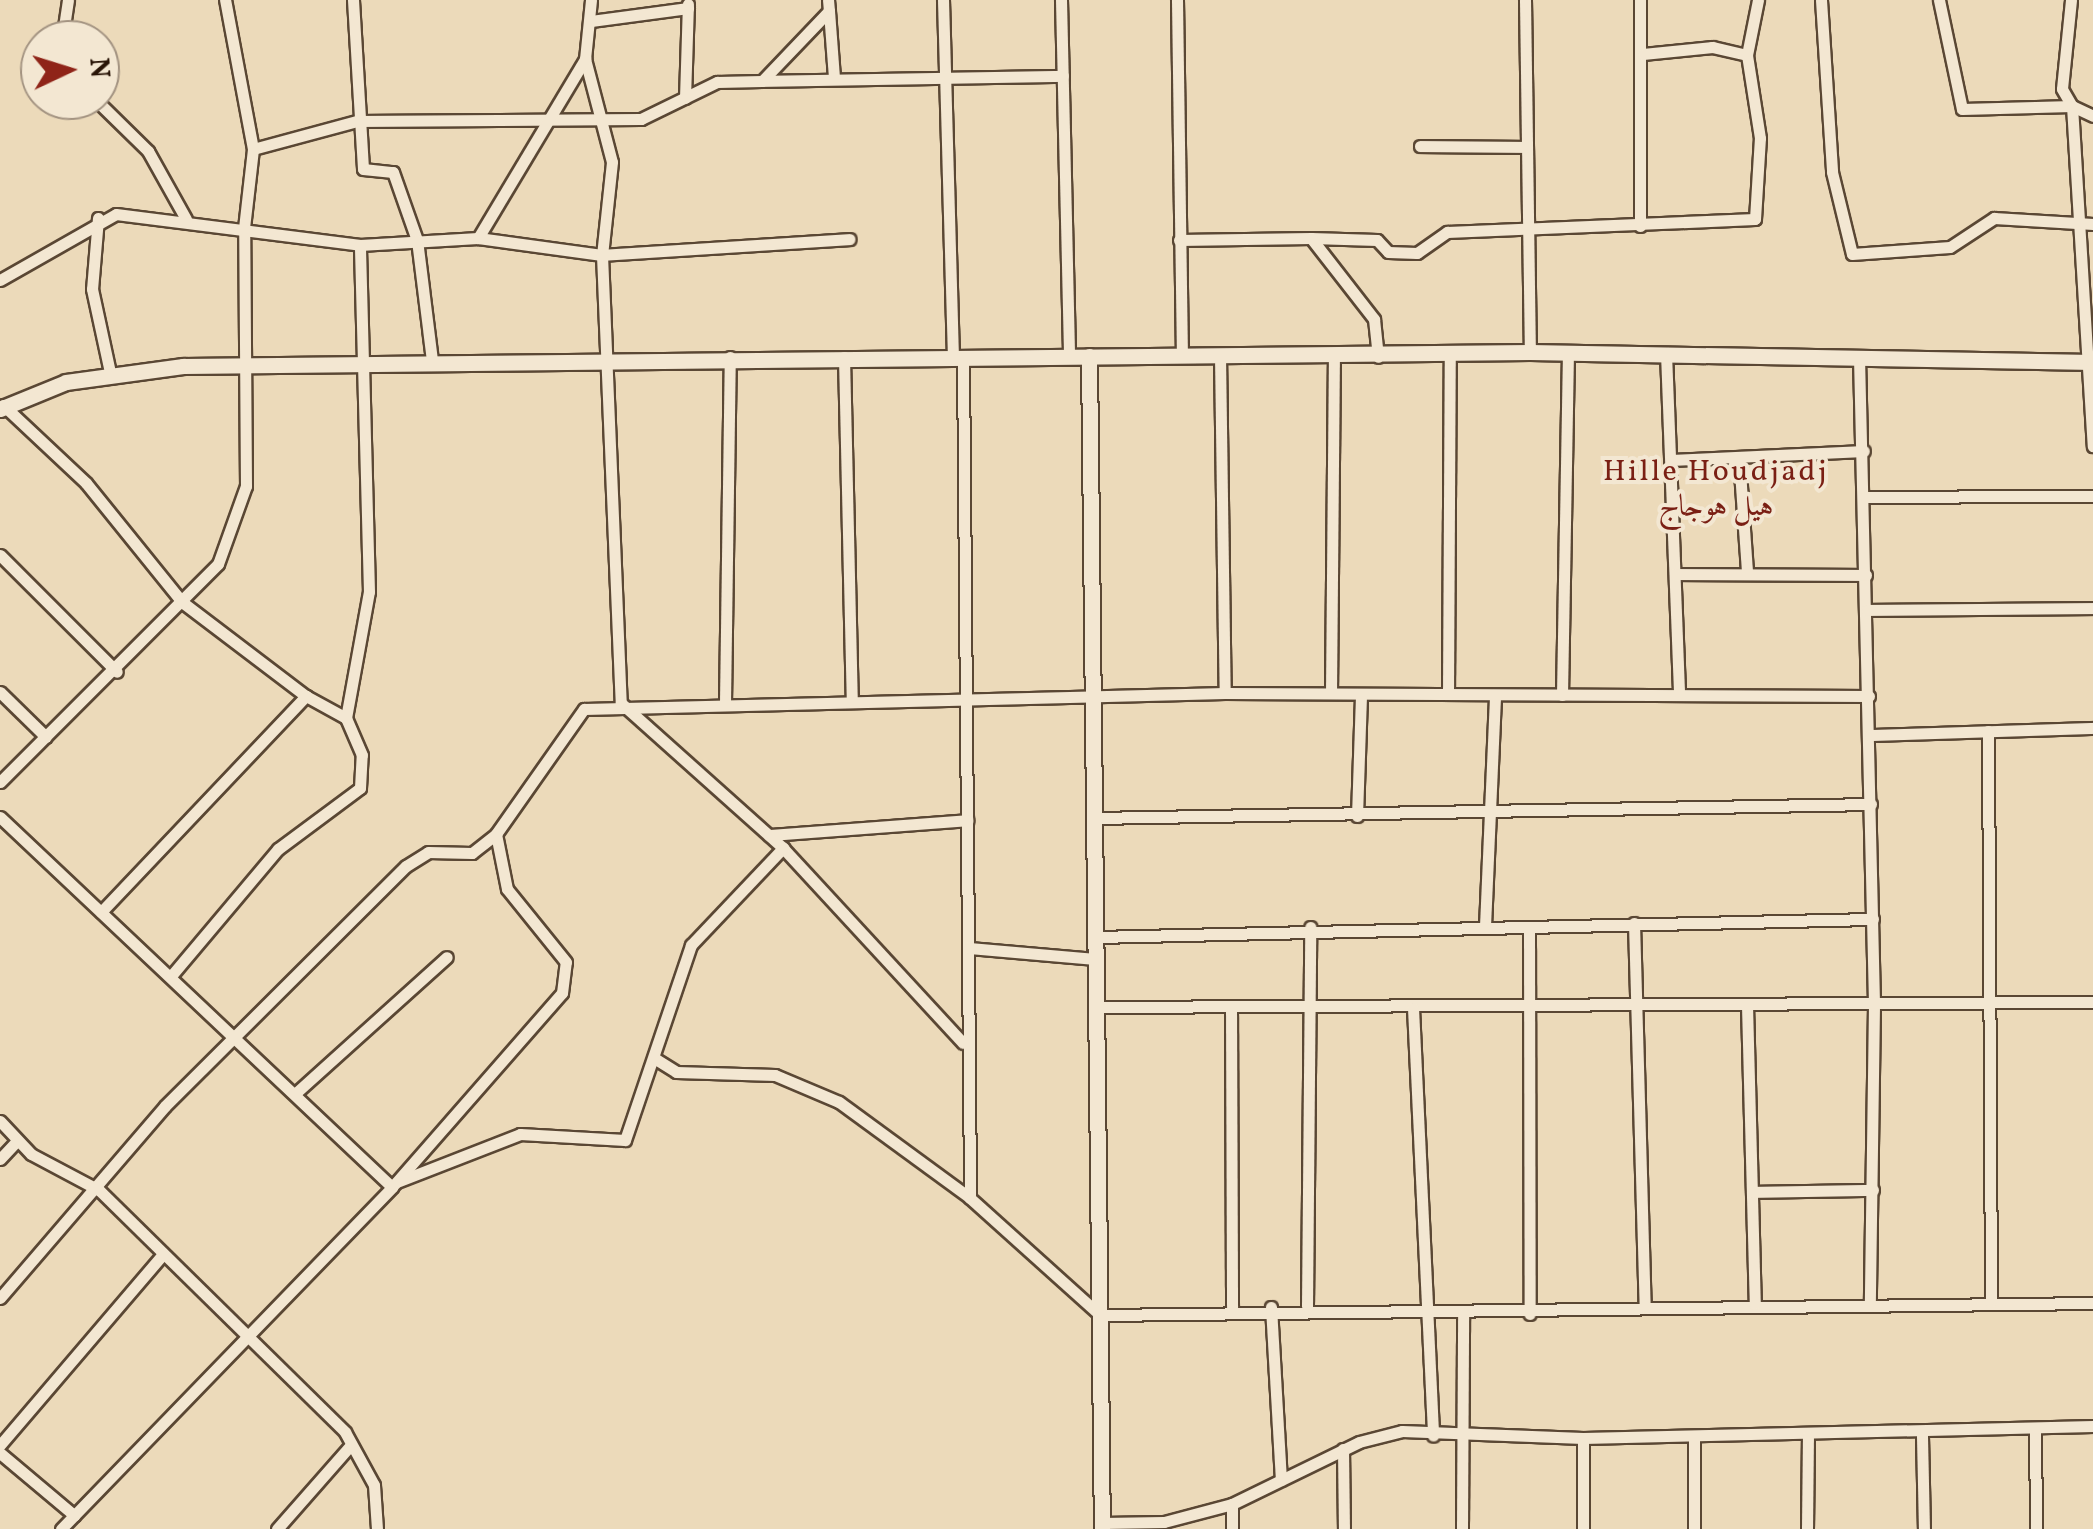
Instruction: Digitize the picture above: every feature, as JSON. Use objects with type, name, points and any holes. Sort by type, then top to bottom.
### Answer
[{"type":"street","points":[[0,782],[117,672],[182,602],[229,544],[246,486],[244,228],[253,149],[225,0]]},
{"type":"street","points":[[352,0],[363,169],[394,172],[417,240],[432,361]]},
{"type":"street","points":[[591,0],[585,59],[612,162],[602,255],[621,703],[783,848],[963,1042]]},
{"type":"street","points":[[943,0],[958,356],[966,701],[969,948],[963,1042],[970,1198]]},
{"type":"street","points":[[1061,0],[1069,356]]},
{"type":"street","points":[[1177,0],[1182,354]]},
{"type":"street","points":[[1524,0],[1530,352]]},
{"type":"street","points":[[1640,0],[1640,226]]},
{"type":"street","points":[[1179,240],[1377,240],[1388,252],[1417,253],[1447,232],[1755,219],[1763,203],[1760,138],[1747,55],[1758,0]]},
{"type":"street","points":[[1821,0],[1832,172],[1852,254],[1950,246],[1994,218],[2093,224]]},
{"type":"street","points":[[1939,0],[1962,108],[2072,106],[2093,116]]},
{"type":"street","points":[[2071,0],[2061,53],[2072,106],[2078,224],[2092,362],[2093,446]]},
{"type":"street","points":[[591,21],[688,4],[686,98]]},
{"type":"street","points":[[829,6],[834,78]]},
{"type":"street","points":[[762,81],[829,6]]},
{"type":"street","points":[[1643,54],[1712,47],[1747,55]]},
{"type":"street","points":[[478,238],[546,113],[585,59]]},
{"type":"street","points":[[253,149],[357,121],[429,126],[546,113],[604,121],[653,116],[717,82],[1063,76]]},
{"type":"street","points":[[117,120],[148,150],[186,219]]},
{"type":"street","points":[[1420,146],[1526,147]]},
{"type":"street","points":[[98,218],[92,290],[110,372]]},
{"type":"street","points":[[0,280],[98,218],[186,219],[360,245],[478,238],[602,255],[849,238]]},
{"type":"street","points":[[1311,238],[1374,319],[1378,357]]},
{"type":"street","points":[[170,976],[278,850],[360,788],[362,754],[346,718],[370,592],[358,362],[360,245]]},
{"type":"street","points":[[1,406],[110,372],[358,362],[1182,354],[1378,357],[1530,352],[2092,362]]},
{"type":"street","points":[[1562,695],[1568,353]]},
{"type":"street","points":[[1666,353],[1679,695]]},
{"type":"street","points":[[1448,694],[1450,354]]},
{"type":"street","points":[[1220,355],[1226,693]]},
{"type":"street","points":[[844,356],[852,702]]},
{"type":"street","points":[[1089,356],[1102,1526],[1164,1522],[1232,1504],[1343,1450],[1386,1434],[1464,1438],[1922,1436],[2093,1426]]},
{"type":"street","points":[[1331,693],[1334,356]]},
{"type":"street","points":[[725,702],[730,357]]},
{"type":"street","points":[[1859,357],[1868,610],[1874,1005],[1870,1301]]},
{"type":"street","points":[[1,406],[86,483],[182,602],[306,696],[346,718]]},
{"type":"street","points":[[1671,460],[1864,451]]},
{"type":"street","points":[[1740,457],[1747,572]]},
{"type":"street","points":[[1865,496],[2093,496]]},
{"type":"street","points":[[0,554],[117,672]]},
{"type":"street","points":[[1675,574],[1866,575]]},
{"type":"street","points":[[1868,610],[2093,608]]},
{"type":"street","points":[[0,692],[46,737]]},
{"type":"street","points":[[0,1298],[234,1034],[415,858],[472,853],[496,834],[578,713],[621,703],[1093,700],[1226,693],[1869,696]]},
{"type":"street","points":[[1356,816],[1361,694]]},
{"type":"street","points":[[101,912],[306,696]]},
{"type":"street","points":[[1485,926],[1495,696]]},
{"type":"street","points":[[1870,735],[2093,728]]},
{"type":"street","points":[[1988,731],[1990,1302]]},
{"type":"street","points":[[1094,818],[1871,804]]},
{"type":"street","points":[[0,817],[298,1091],[394,1185]]},
{"type":"street","points":[[768,836],[967,820]]},
{"type":"street","points":[[61,1529],[245,1333],[394,1185],[567,983],[561,952],[507,889],[496,834]]},
{"type":"street","points":[[394,1185],[520,1134],[625,1140],[690,945],[783,848]]},
{"type":"street","points":[[1096,937],[1310,927],[1529,928],[1872,919]]},
{"type":"street","points":[[1634,923],[1640,1006],[1645,1308]]},
{"type":"street","points":[[1307,1306],[1310,927]]},
{"type":"street","points":[[1529,928],[1530,1314]]},
{"type":"street","points":[[969,948],[1096,959]]},
{"type":"street","points":[[298,1091],[447,957]]},
{"type":"street","points":[[1096,1007],[1529,1010],[2093,1002]]},
{"type":"street","points":[[1746,1005],[1755,1304]]},
{"type":"street","points":[[1231,1006],[1232,1307]]},
{"type":"street","points":[[1413,1008],[1423,1311],[1433,1436]]},
{"type":"street","points":[[654,1058],[676,1072],[775,1074],[840,1102],[970,1198],[1100,1315],[1307,1306],[1530,1314],[1870,1301],[2093,1303]]},
{"type":"street","points":[[0,1121],[17,1140],[98,1190],[245,1333],[349,1446],[374,1485],[377,1529]]},
{"type":"street","points":[[0,1158],[17,1140]]},
{"type":"street","points":[[1753,1192],[1873,1190]]},
{"type":"street","points":[[0,1445],[164,1254]]},
{"type":"street","points":[[1271,1307],[1280,1480]]},
{"type":"street","points":[[1462,1529],[1463,1314]]},
{"type":"street","points":[[2034,1429],[2036,1529]]},
{"type":"street","points":[[1694,1436],[1694,1529]]},
{"type":"street","points":[[1807,1529],[1808,1436]]},
{"type":"street","points":[[1922,1436],[1924,1529]]},
{"type":"street","points":[[1582,1529],[1583,1438]]},
{"type":"street","points":[[277,1529],[349,1446]]},
{"type":"street","points":[[1343,1450],[1344,1529]]},
{"type":"street","points":[[0,1453],[74,1515]]},
{"type":"street","points":[[1232,1504],[1232,1529]]},
{"type":"district","name":"Hille Houdjadj هيل هوجاج","points":[[1716,489]]}]
